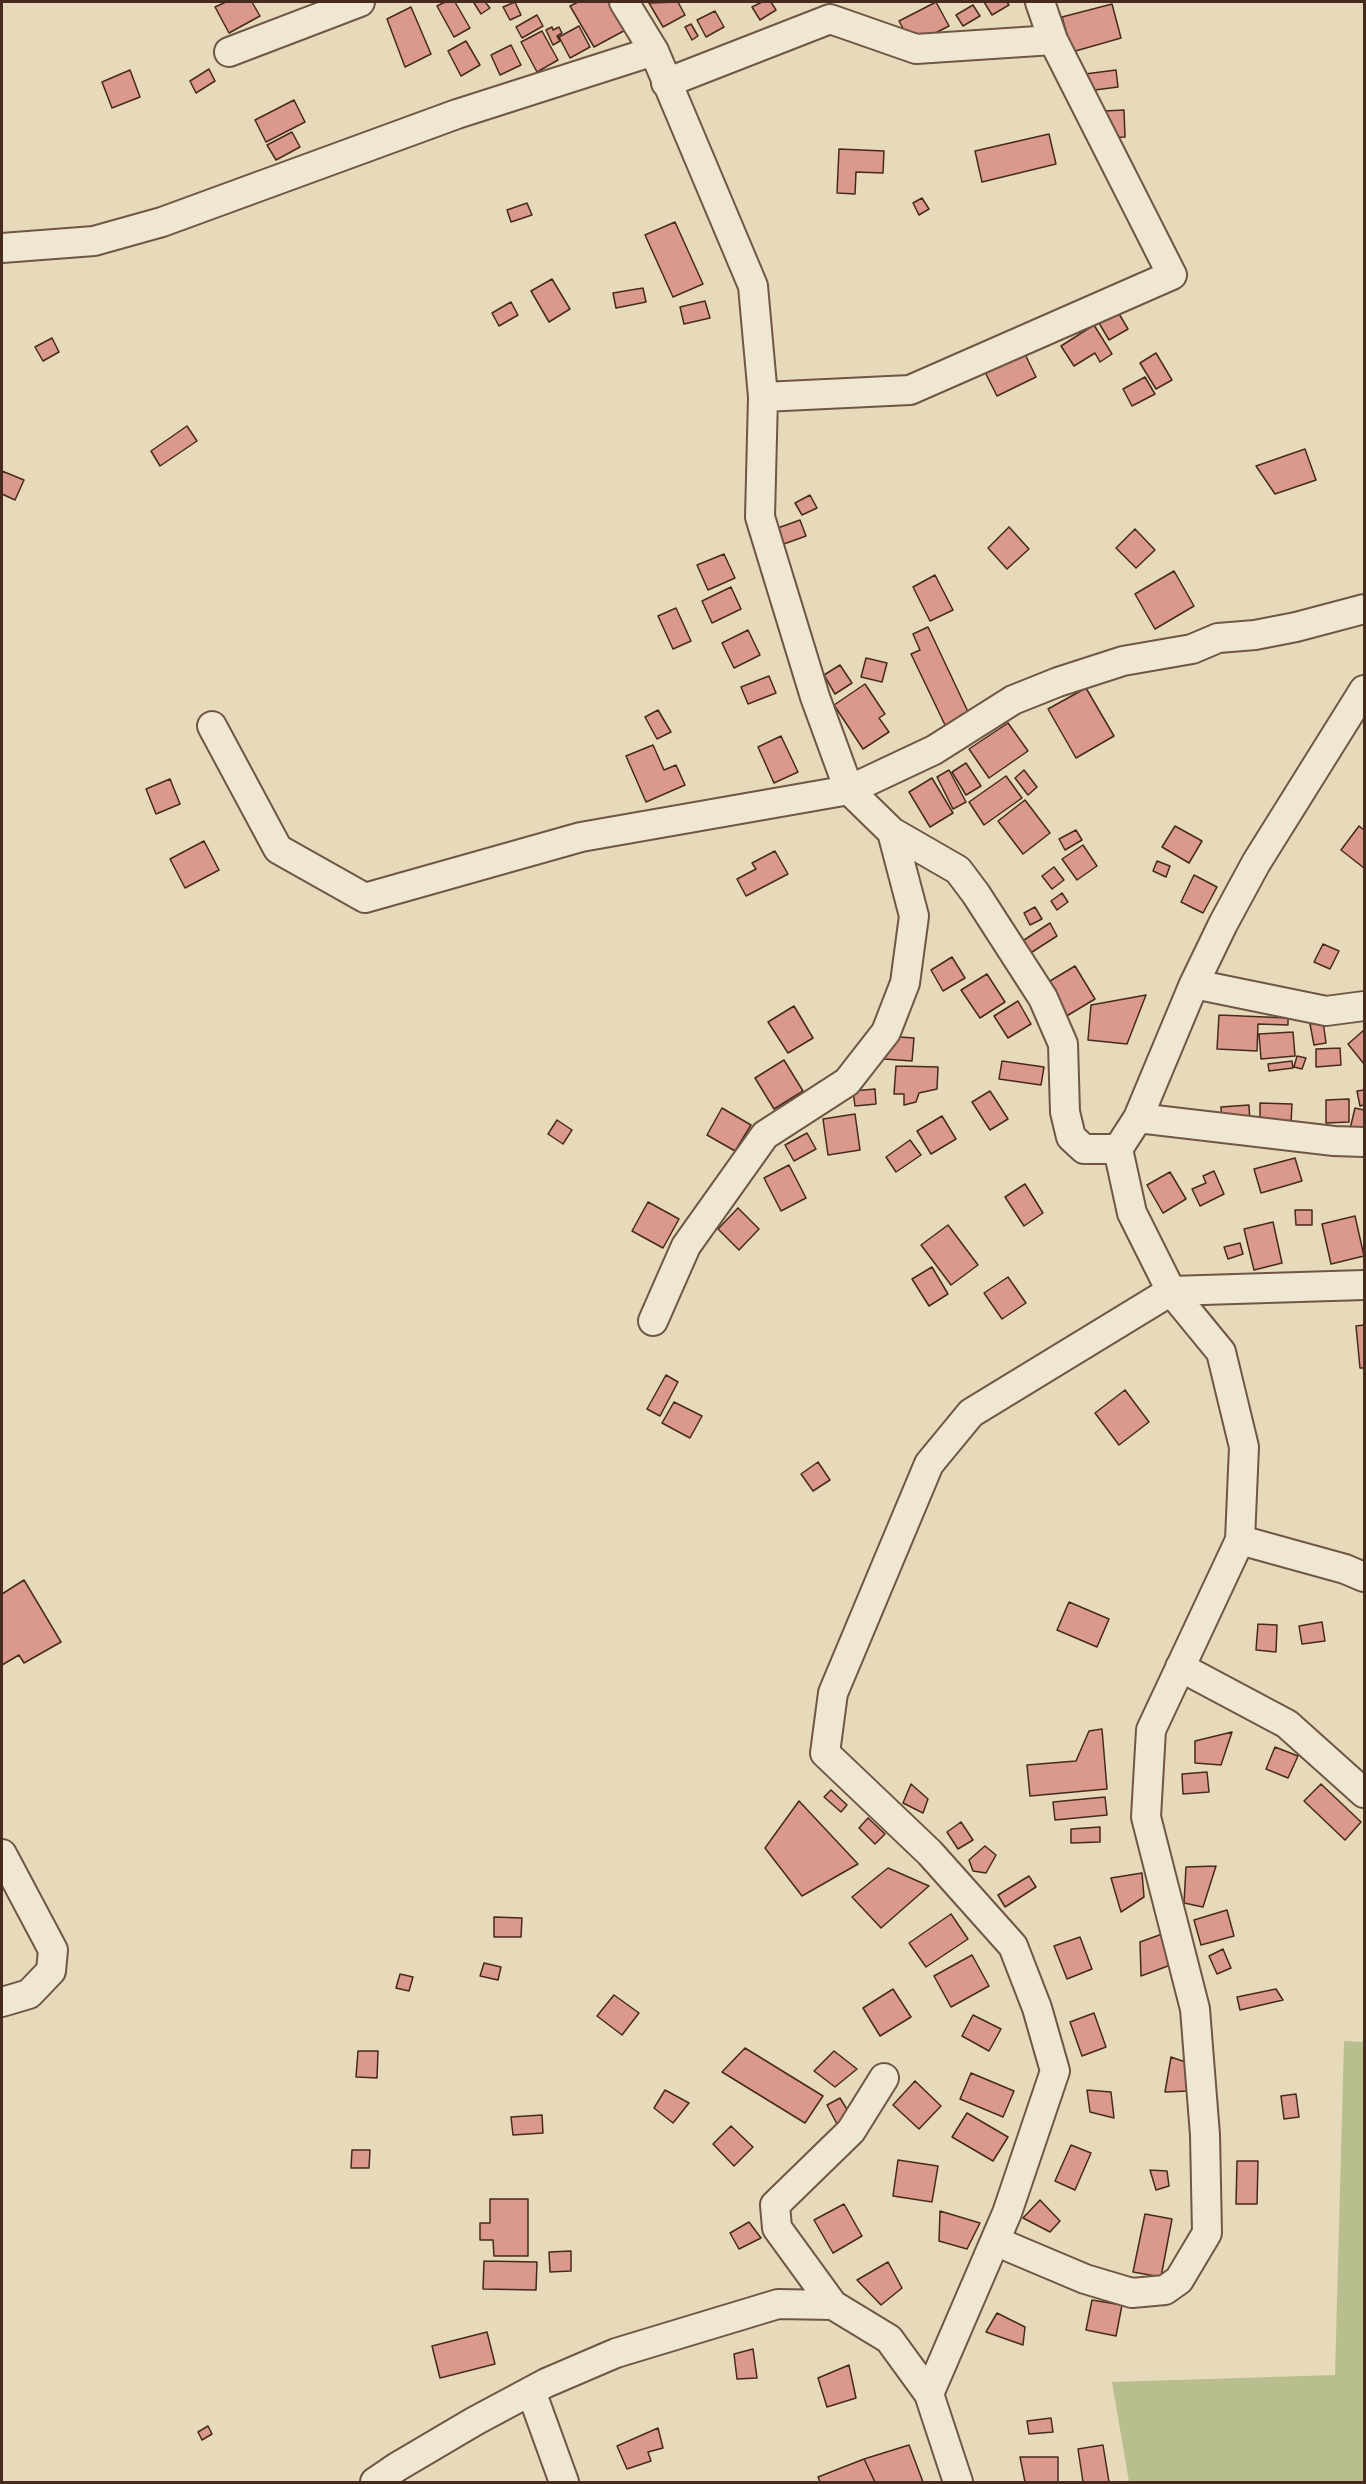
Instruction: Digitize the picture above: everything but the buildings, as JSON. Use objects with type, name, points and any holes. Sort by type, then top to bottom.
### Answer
[{"type":"street","points":[[229,52],[360,2]]},
{"type":"street","points":[[624,2],[654,51],[753,286],[763,397],[760,517],[815,697],[849,790],[892,832],[958,870],[976,894],[1043,998],[1063,1044],[1065,1112],[1071,1137],[1084,1149],[1118,1149]]},
{"type":"street","points":[[763,397],[910,390],[1172,275],[1053,40],[1040,2]]},
{"type":"street","points":[[666,83],[828,10],[915,49],[1053,40]]},
{"type":"street","points":[[2,248],[94,241],[162,222],[457,114],[654,51]]},
{"type":"street","points":[[212,726],[278,849],[365,898],[581,837],[849,790],[934,750],[1013,700],[1058,682],[1123,661],[1191,649],[1218,638],[1255,635],[1296,627],[1365,609]]},
{"type":"street","points":[[995,2241],[1085,2279],[1132,2293],[1166,2290],[1179,2280],[1207,2232],[1205,2135],[1195,2009],[1146,1816],[1151,1730],[1240,1540],[1244,1447],[1221,1352],[1171,1291],[1131,1213],[1118,1149],[1138,1118],[1194,984],[1256,863],[1365,690]]},
{"type":"street","points":[[653,1322],[686,1246],[765,1135],[847,1082],[886,1032],[905,983],[914,916],[892,832]]},
{"type":"street","points":[[1194,984],[1326,1011],[1365,1006]]},
{"type":"street","points":[[1138,1118],[1334,1141],[1365,1142]]},
{"type":"street","points":[[929,2394],[995,2241],[1055,2071],[1037,2008],[1013,1946],[930,1853],[825,1753],[833,1693],[929,1464],[971,1413],[1171,1291],[1365,1285]]},
{"type":"street","points":[[1240,1540],[1345,1569],[1365,1577]]},
{"type":"street","points":[[1180,1667],[1287,1724],[1365,1793]]},
{"type":"street","points":[[2,1854],[53,1950],[51,1971],[29,1994],[2,2002]]},
{"type":"street","points":[[884,2078],[851,2131],[775,2205],[777,2228],[832,2305],[889,2339],[929,2394],[958,2482]]},
{"type":"street","points":[[375,2482],[406,2461],[531,2391],[616,2353],[778,2304],[832,2305]]},
{"type":"street","points":[[531,2391],[564,2482]]},
{"type":"green space","points":[[1344,2041],[1364,2042],[1364,2482],[1129,2482],[1112,2382],[1335,2375]]}]
